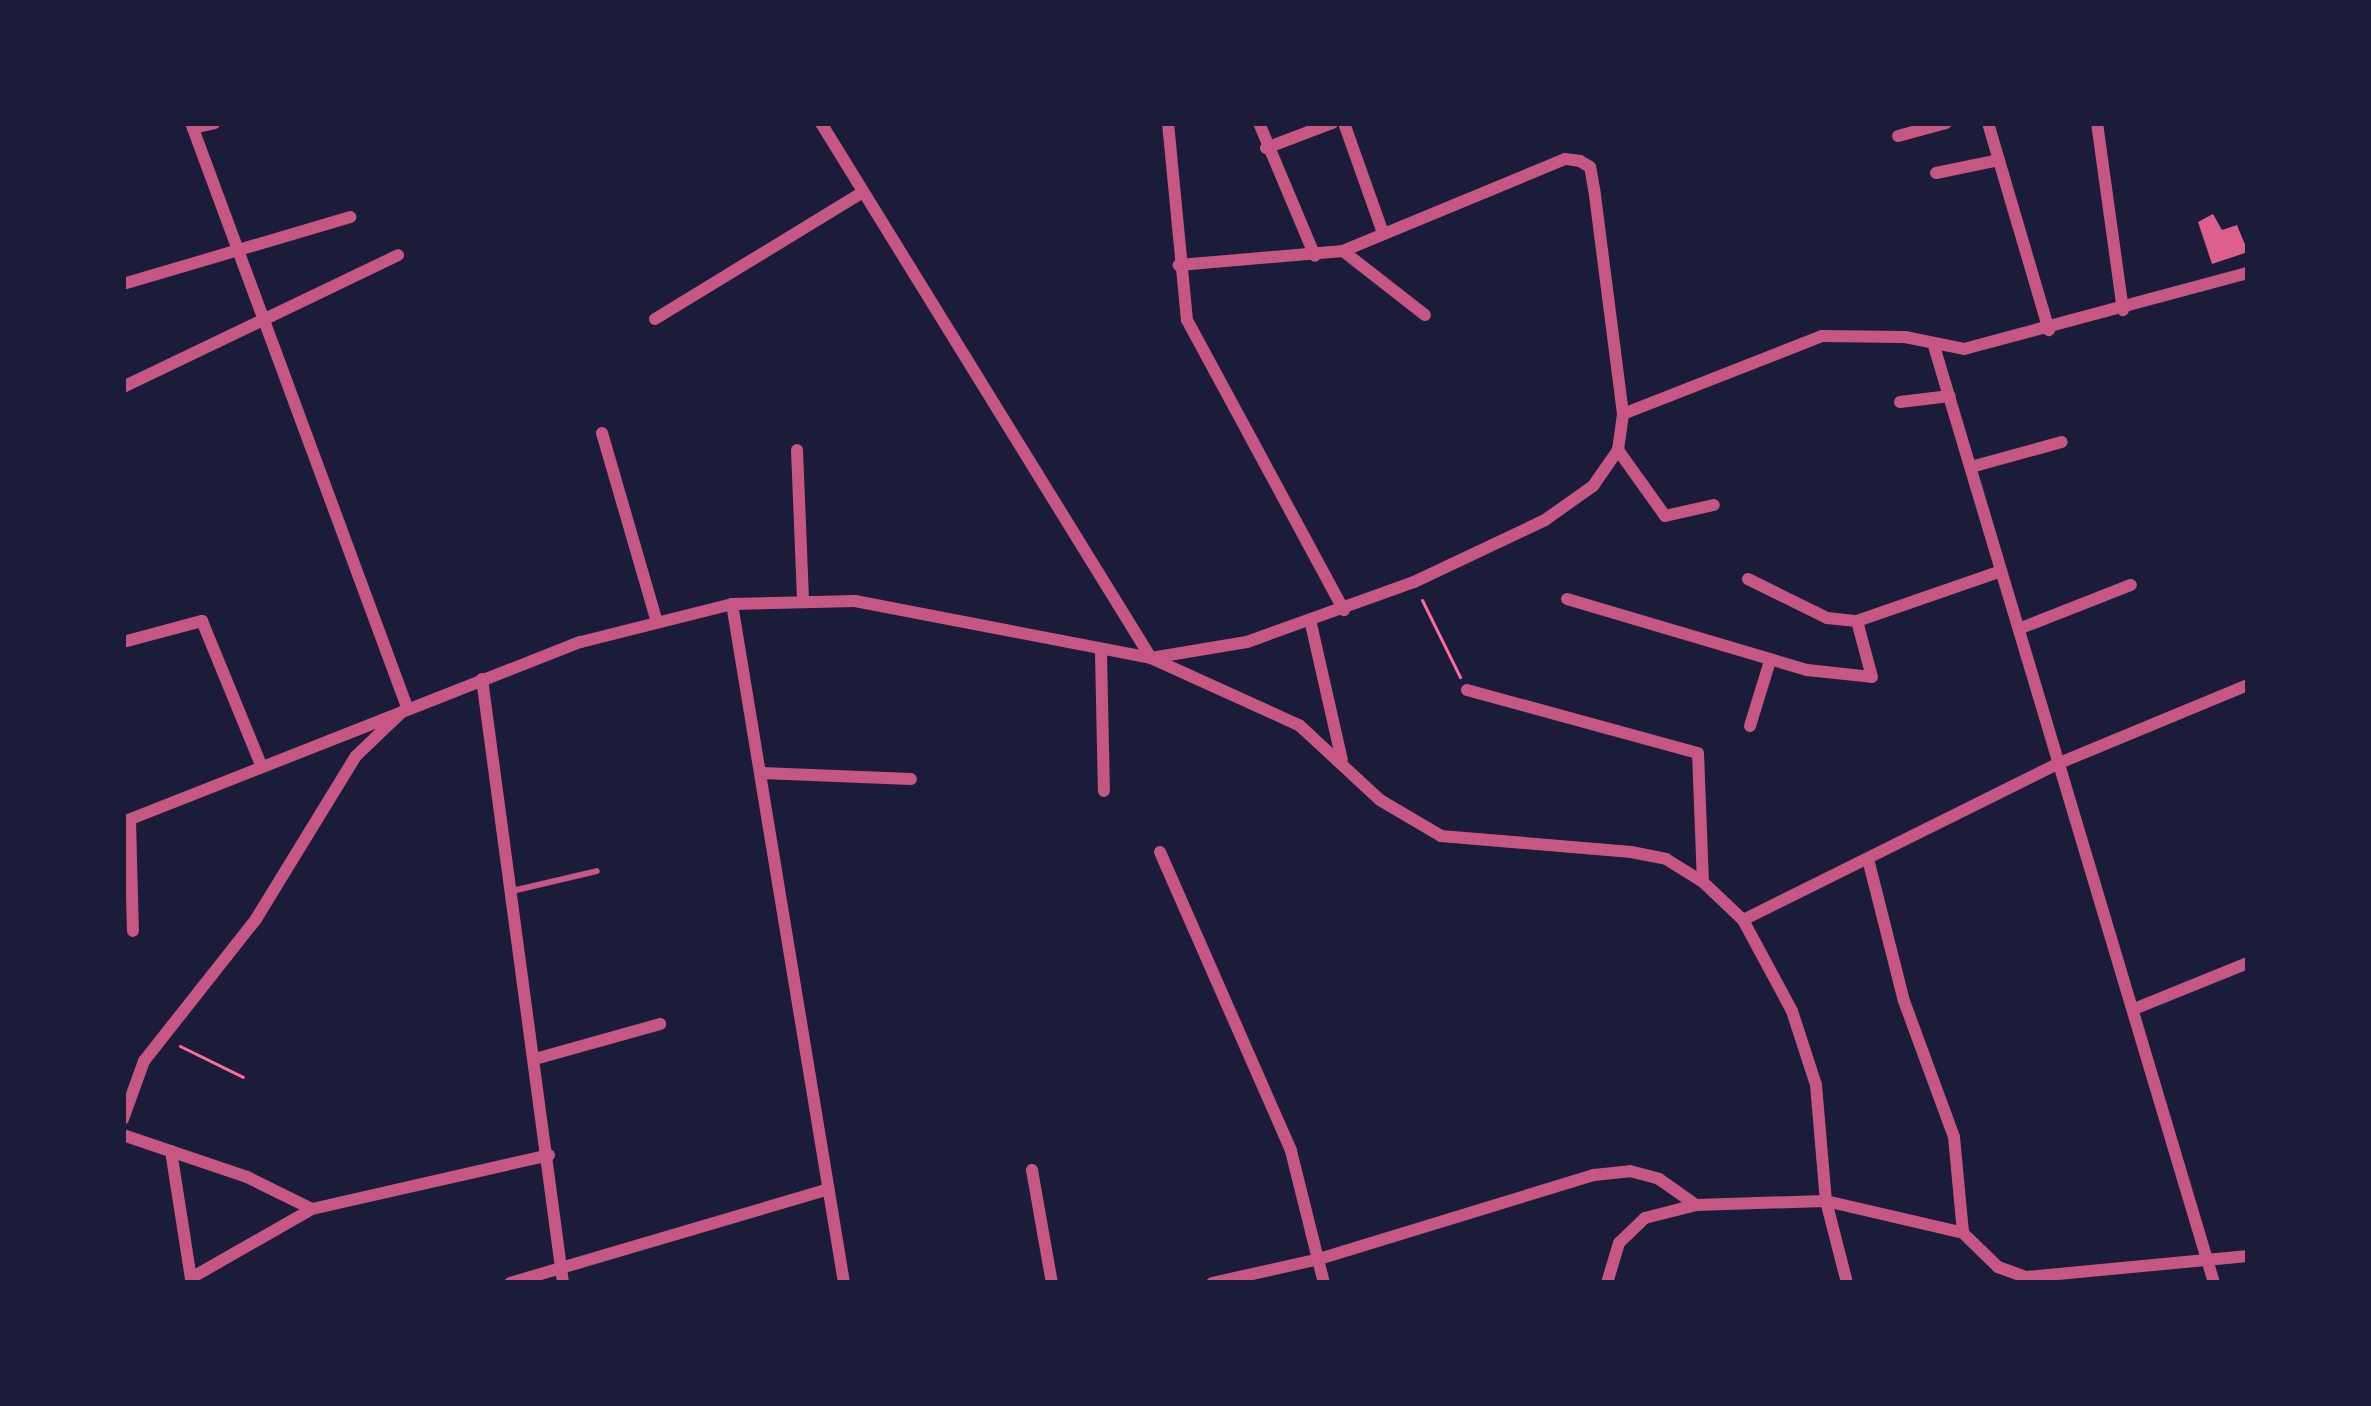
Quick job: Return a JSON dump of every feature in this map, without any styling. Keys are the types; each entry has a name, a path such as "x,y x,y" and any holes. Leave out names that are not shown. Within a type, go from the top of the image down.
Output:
{"street":[{"path":"214,123 192,126 407,707"},
{"path":"821,123 1150,658"},
{"path":"1168,123 1187,320 1210,374 1344,610"},
{"path":"1258,123 1315,256"},
{"path":"1266,148 1333,123"},
{"path":"1344,123 1383,233"},
{"path":"1898,136 1946,123"},
{"path":"1988,123 2049,330"},
{"path":"2097,123 2123,310"},
{"path":"1150,658 1311,624 1545,520 1593,486 1618,449 1623,414 1590,167 1565,159 1342,251 1179,265"},
{"path":"1936,173 1999,160"},
{"path":"656,319 863,192"},
{"path":"123,284 350,217"},
{"path":"1342,251 1425,315"},
{"path":"123,386 398,255"},
{"path":"1623,414 1822,336 1964,349 2049,330 2248,273"},
{"path":"1934,346 2214,1283"},
{"path":"1900,402 1950,396"},
{"path":"602,433 656,619"},
{"path":"1971,467 2062,442"},
{"path":"1618,449 1665,516 1714,505"},
{"path":"796,450 802,601"},
{"path":"1748,579 1827,618 1857,621 2001,571"},
{"path":"2021,628 2131,585"},
{"path":"1568,599 1770,661 1872,677 1857,621"},
{"path":"134,931 126,821 407,707 656,619 732,604 802,601 902,608 1101,653 1150,658 1253,699 1342,761 1380,800 1442,836 1631,852 1666,859 1703,882 1743,920 1792,1011 1816,1085 1826,1201 1847,1283"},
{"path":"732,604 844,1283"},
{"path":"123,642 202,620 262,766"},
{"path":"1311,624 1342,761"},
{"path":"1101,653 1104,791"},
{"path":"1750,726 1770,661"},
{"path":"482,680 549,1155 562,1283"},
{"path":"1743,920 2057,764 2248,685"},
{"path":"1467,690 1698,753 1703,882"},
{"path":"123,1119 144,1061 256,919 356,757 407,707"},
{"path":"761,773 911,778"},
{"path":"1160,852 1291,1151 1324,1283"},
{"path":"1868,859 1904,1000 1954,1137 1963,1233"},
{"path":"2134,1009 2248,963"},
{"path":"536,1059 660,1024"},
{"path":"123,1136 312,1209"},
{"path":"171,1151 191,1278 312,1209 549,1155"},
{"path":"1032,1170 1052,1283"},
{"path":"1212,1283 1319,1259 1594,1175 1630,1171 1659,1179 1696,1205"},
{"path":"509,1283 826,1190"},
{"path":"1607,1283 1619,1243 1646,1218 1696,1205 1826,1201 1963,1233 1998,1267 2026,1276 2209,1265 2248,1256"}],"lane":[{"path":"512,892 596,872"}],"path":[{"path":"1414,582 1467,690"},
{"path":"163,1038 243,1077"}],"building":[{"path":"2213,214 2222,230 2237,225 2248,252 2212,264 2198,222"}]}
